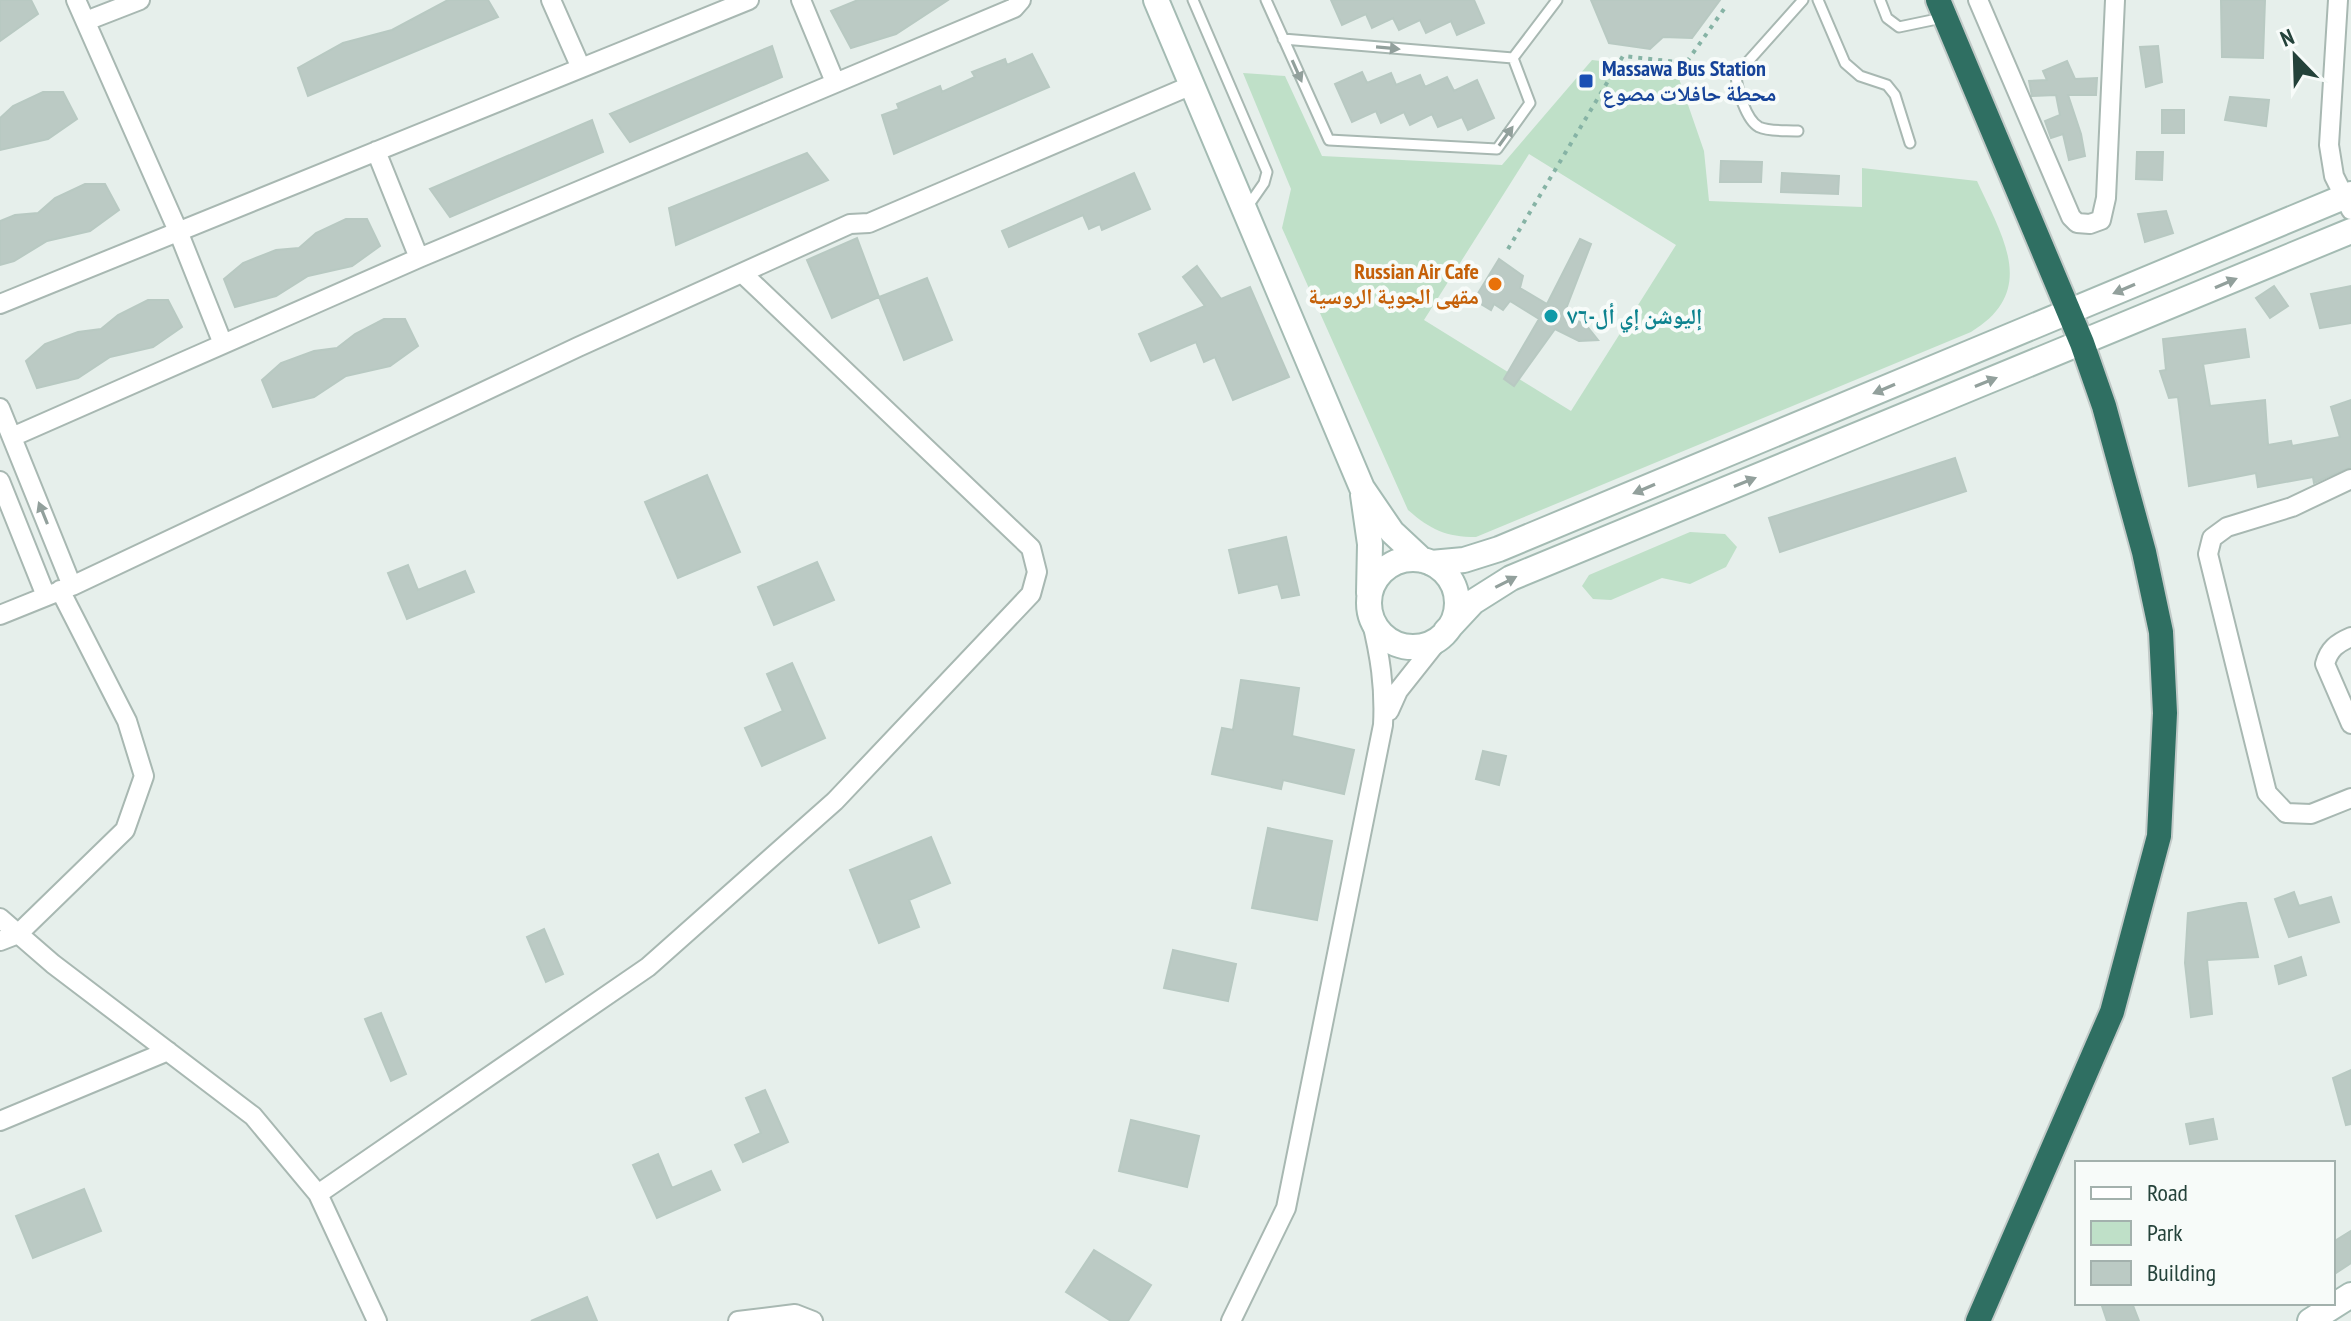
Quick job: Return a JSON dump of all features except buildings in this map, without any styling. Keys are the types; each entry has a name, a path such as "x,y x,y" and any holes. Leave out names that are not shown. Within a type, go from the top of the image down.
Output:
{"highway":[{"path":"1942,9 2082,343 2104,406 2144,552 2161,632 2165,713 2159,836 2112,1012 1978,1321"}],"street":[{"path":"76,0 178,231 223,344"},
{"path":"86,21 140,0"},
{"path":"551,0 581,68"},
{"path":"0,304 749,0"},
{"path":"801,0 835,82"},
{"path":"12,437 419,258 1014,8 1021,0"},
{"path":"1156,0 1362,488 1392,532 1427,562 1447,576 1456,594 1456,614 1443,634 1432,643 1414,647 1396,644 1381,634 1370,610 1374,583 1386,569 1403,560 1427,562 1464,560 1499,549 2349,200 2334,176 2329,145 2338,0"},
{"path":"1978,0 2071,217 2077,223 2090,224 2101,220 2106,198 2115,0"},
{"path":"0,615 850,224 869,223 1192,85"},
{"path":"376,151 419,258"},
{"path":"1383,725 1398,691 1443,634 1473,602 1511,578 2351,231"},
{"path":"318,1194 648,967 835,801 1031,594 1037,572 1031,548 742,273"},
{"path":"0,408 12,437 59,590"},
{"path":"2351,479 2292,507 2227,527 2212,538 2208,554 2267,793 2286,813 2311,814 2351,798"},
{"path":"0,481 127,721 144,776 125,830 18,934 0,941"},
{"path":"1231,1321 1286,1208 1383,725 1385,693 1370,610 1370,544 1362,488"},
{"path":"2351,637 2339,642 2328,653 2325,664 2351,724"},
{"path":"0,918 53,964 253,1116 318,1194 377,1321"},
{"path":"0,1121 168,1051"},
{"path":"2310,1321 2351,1295"},
{"path":"738,1321 795,1314 813,1321"}],"lane":[{"path":"1193,0 1267,172 1264,183 1243,212"},
{"path":"1266,0 1329,140 1497,149 1530,103 1513,58"},
{"path":"1513,58 1557,0"},
{"path":"1798,131 1761,129 1754,122 1736,75 1803,0"},
{"path":"1818,0 1845,63 1860,76 1887,85 1895,95 1910,143"},
{"path":"1880,0 1887,18 1899,27 1942,9"},
{"path":"1283,39 1513,58"}],"path":[{"path":"1508,249 1623,56 1686,63 1724,9"}],"green space":[{"path":"1592,60 1676,70 1704,151 1709,201 1862,207 1862,168 1977,181 2004,242 2009,262 2009,281 2004,299 1992,316 1971,332 1476,537 1447,534 1424,523 1408,510 1282,228 1291,189 1243,73 1285,76 1322,156 1502,165","holes":["1529,154 1676,245 1571,411 1424,320"]},
{"path":"1690,532 1725,534 1737,547 1726,567 1690,584 1662,578 1611,600 1593,599 1582,586 1589,575"}],"place":[{"name":"Massawa Bus Station محطة حافلات مصوع","path":"1586,81"},
{"name":"Russian Air Cafe مقهى الجوية الروسية","path":"1495,284"},
{"name":"إليوشن إي أل-٧٦","path":"1551,316"}]}
